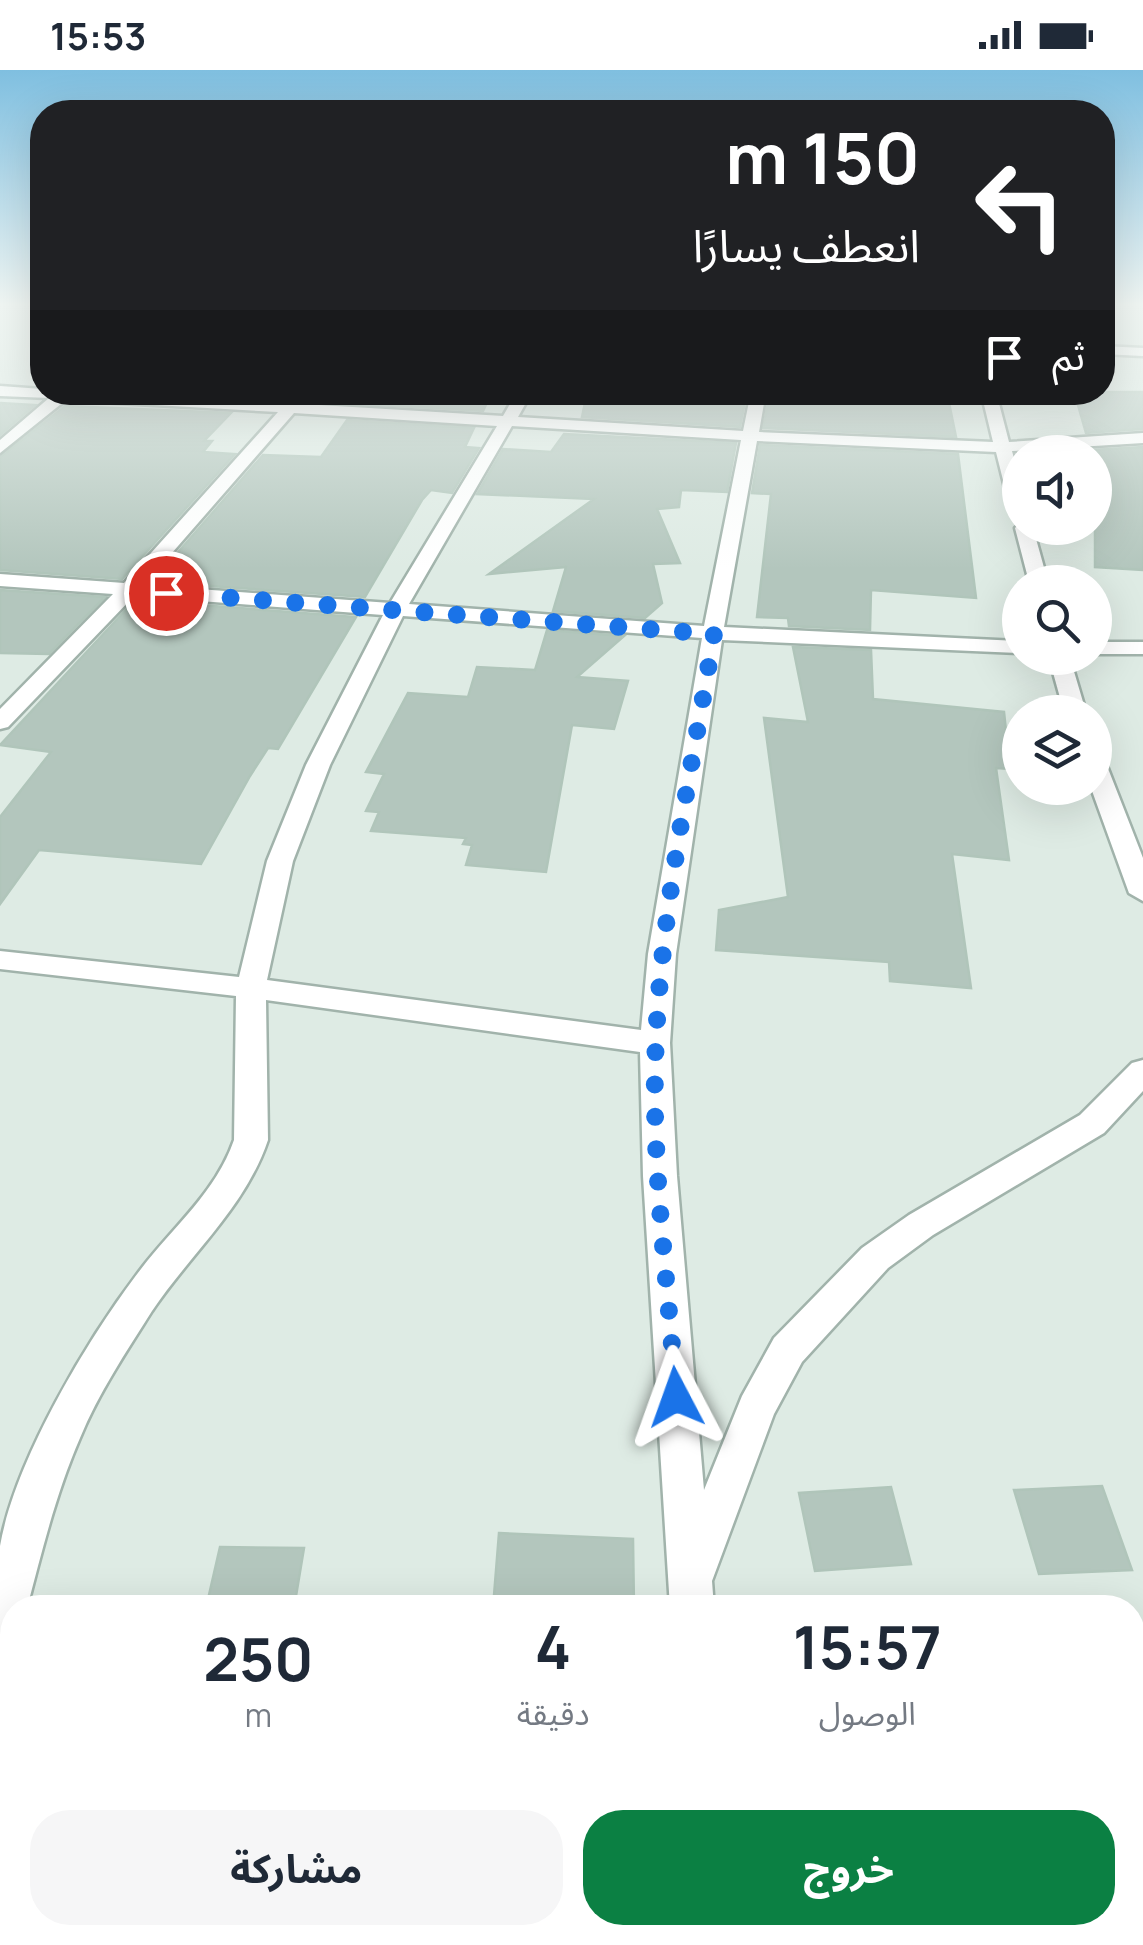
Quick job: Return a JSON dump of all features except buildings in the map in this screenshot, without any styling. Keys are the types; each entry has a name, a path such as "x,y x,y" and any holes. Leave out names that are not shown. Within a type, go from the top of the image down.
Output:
{"street":[{"path":"0,448 52,405"},
{"path":"0,722 128,590 293,405"},
{"path":"359,405 750,436 1002,446"},
{"path":"9,1595 50,1455 88,1382 152,1282 231,1185 246,1160 251,1140 251,988 280,861 318,765 396,609 518,405"},
{"path":"691,1594 660,1176 655,1044 662,954 756,405"},
{"path":"992,405 1002,442"},
{"path":"1112,440 1143,438"},
{"path":"0,580 714,634 1002,646"},
{"path":"1112,648 1143,648"},
{"path":"1110,805 1143,893"},
{"path":"0,960 251,988 655,1044"},
{"path":"691,1594 756,1409 788,1350 875,1258 922,1225 1092,1124 1143,1071"}],"route":[{"path":"166,593 714,634 662,954 655,1044 676,1397"}]}
